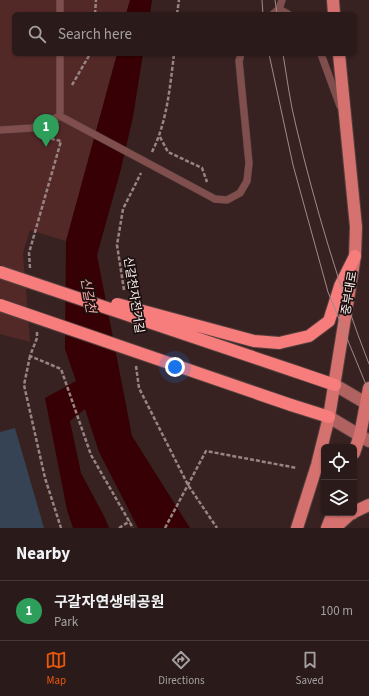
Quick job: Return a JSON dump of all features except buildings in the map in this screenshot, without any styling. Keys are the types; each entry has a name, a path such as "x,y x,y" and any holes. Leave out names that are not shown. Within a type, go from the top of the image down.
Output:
{"highway":[{"path":"0,272 254,341 279,343 309,336 329,321 340,286 355,256"},
{"path":"0,272 336,385"},
{"path":"0,305 290,405 329,417"}],"main road":[{"path":"333,0 334,12"},
{"name":"중부대로","path":"297,528 317,465 336,385 355,256 356,227 339,56"},
{"path":"336,385 368,404"},
{"path":"357,448 364,438 369,388"},
{"path":"329,417 364,438"},
{"path":"357,511 369,505"},
{"path":"327,528 332,516"},
{"path":"335,528 348,516"}],"lane":[{"path":"60,0 60,12"},
{"path":"275,12 279,9 282,0"},
{"path":"279,9 284,12"},
{"path":"60,56 60,116"},
{"path":"60,116 215,198 227,200 240,193 247,181 249,163 239,61 240,56"},
{"path":"321,56 346,122"},
{"path":"0,130 32,128 60,116"}],"path":[{"path":"95,12 96,0"},
{"path":"177,12 179,0"},
{"path":"68,90 89,56"},
{"path":"150,156 160,136 171,85 174,56"},
{"path":"29,253 61,141 43,136"},
{"path":"160,136 168,152 202,168 210,188"},
{"name":"신갈천자전거길","path":"124,290 117,245 123,209 143,169"},
{"path":"30,356 24,385 44,478 61,528"},
{"path":"136,366 139,388 188,485 217,528"},
{"path":"65,381 91,455 133,528"},
{"path":"165,528 206,451 297,468"},
{"path":"119,528 130,522"}],"shaded area":[{"path":"0,0 130,0 127,12 12,12 12,56 116,56 66,241 30,230 23,253 30,342 0,334"}],"water":[{"path":"130,0 152,0 150,12 127,12"},
{"name":"신갈천","path":"116,56 143,56 133,117 121,169 97,255 132,436 190,528 138,528 99,452 85,409 70,421 81,473 109,528 73,528 67,510 45,398 76,381 65,349 66,241"}],"tram line":[{"path":"262,0 263,12"},
{"path":"275,0 277,12"},
{"path":"269,56 293,165 328,292 369,392"},
{"path":"283,56 294,117 303,156 338,276 369,364"}],"place":[{"name":"구갈자연생태공원","path":"46,147"}]}
